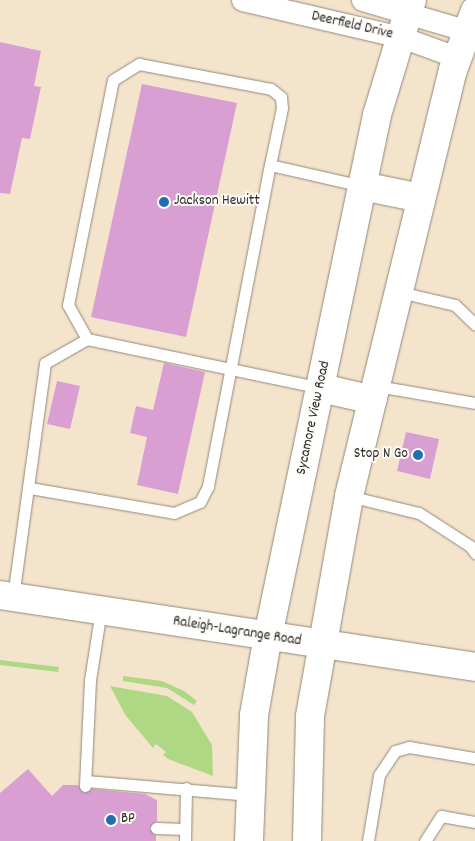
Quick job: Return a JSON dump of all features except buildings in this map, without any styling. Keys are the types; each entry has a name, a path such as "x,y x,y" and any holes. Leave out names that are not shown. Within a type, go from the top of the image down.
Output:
{"main road":[{"name":"Sycamore View Road","path":"249,841 254,716 268,636 377,115 407,17"},
{"path":"307,841 310,716 349,496 421,198 471,21"},
{"path":"362,186 421,198"},
{"path":"321,388 375,393"},
{"name":"Raleigh-Lagrange Road","path":"7,596 475,667"}],"street":[{"name":"Deerfield Drive","path":"242,0 407,17 471,21"},
{"name":"Deerfield Drive","path":"362,0 407,17 459,58"}],"lane":[{"path":"30,488 174,513 200,502 208,486 282,108 281,97 271,89 139,64 113,80 68,305 87,339"},
{"path":"270,165 362,186"},
{"path":"399,292 455,305 475,324"},
{"path":"7,596 30,488 46,363 87,339 321,388"},
{"path":"375,393 475,403"},
{"path":"349,496 419,513 470,546 475,553"},
{"path":"101,610 90,680 85,783 186,788 250,795"},
{"path":"368,841 379,775 395,751 409,747 475,758"},
{"path":"156,828 185,835 186,788"},
{"path":"425,838 441,816 475,822"}],"green space":[{"path":"0,660 59,667 58,672 0,665"},
{"path":"123,676 162,681 184,691 197,701 194,705 167,688 123,681"},
{"path":"110,686 167,696 192,712 212,745 213,776 168,759 163,755 166,752 156,744 153,748 126,716"}],"place":[{"name":"Jackson Hewitt","path":"164,202"},
{"name":"Stop N Go","path":"418,455"},
{"name":"BP","path":"111,820"}]}
